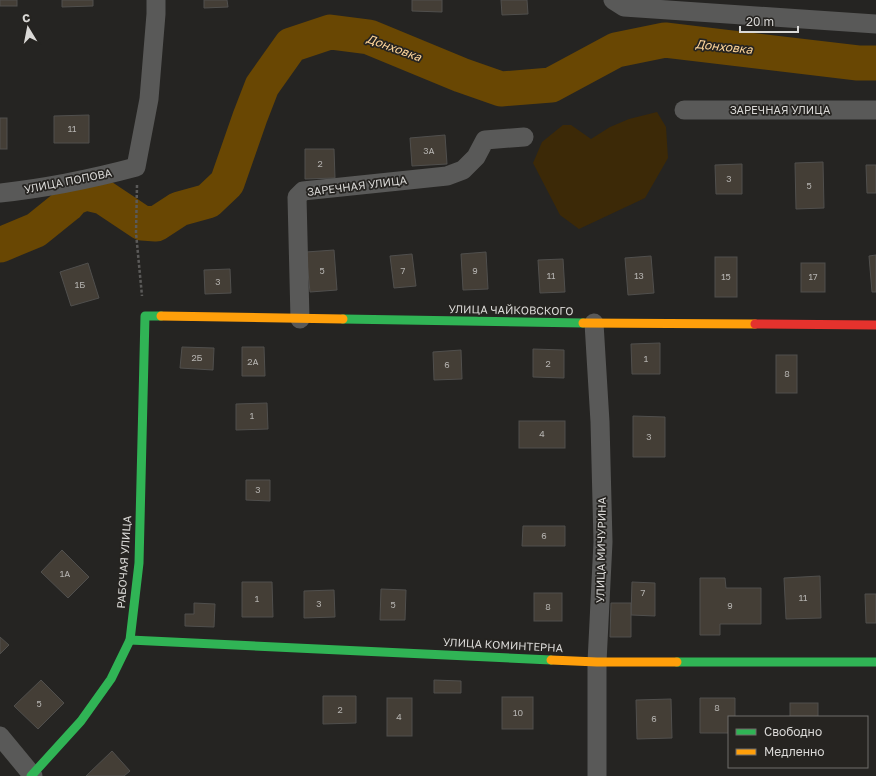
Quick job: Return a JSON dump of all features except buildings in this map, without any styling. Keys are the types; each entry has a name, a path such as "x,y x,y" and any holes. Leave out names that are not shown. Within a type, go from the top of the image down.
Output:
{"street":[{"name":"УЛИЦА ПОПОВА","path":"0,193 31,190 84,180 136,167 149,99 156,0"},
{"path":"613,0 624,7 876,24"},
{"name":"ЗАРЕЧНАЯ УЛИЦА","path":"684,110 876,110"},
{"name":"ЗАРЕЧНАЯ УЛИЦА","path":"300,319 297,197 303,191 447,176 463,170 476,157 485,140 524,137"},
{"name":"УЛИЦА ЧАЙКОВСКОГО","path":"145,316 594,323 876,325"},
{"name":"РАБОЧАЯ УЛИЦА","path":"32,776 81,721 111,679 130,640 139,563 145,316"},
{"name":"УЛИЦА МИЧУРИНА","path":"594,323 600,422 603,542 597,662 597,776"},
{"name":"УЛИЦА КОМИНТЕРНА","path":"130,640 597,662 876,662"},
{"path":"0,736 32,776"}],"path":[{"path":"137,202 136,233 145,316"}],"shaded area":[{"path":"657,112 666,127 668,158 645,198 579,229 560,215 533,163 542,142 563,125 571,125 591,139 610,127 629,119"}],"waterway":[{"name":"Донховка","path":"0,245 36,230 67,205 73,198 86,193 103,197 142,223 156,224 179,209 208,201 227,183 262,86 291,45 330,32 369,37 461,75 501,89 551,85 616,50 665,40 858,63 876,63"}],"traffic: fast":[{"path":"31,776 81,721 111,679 130,640 139,563 145,316 161,316"},
{"path":"343,319 583,323"},
{"path":"130,640 551,660"},
{"path":"677,662 876,662"}],"traffic: slow":[{"path":"161,316 343,319"},
{"path":"583,323 755,324"},
{"path":"551,660 597,662 677,662"}],"traffic: jam":[{"path":"755,324 876,325"}]}
